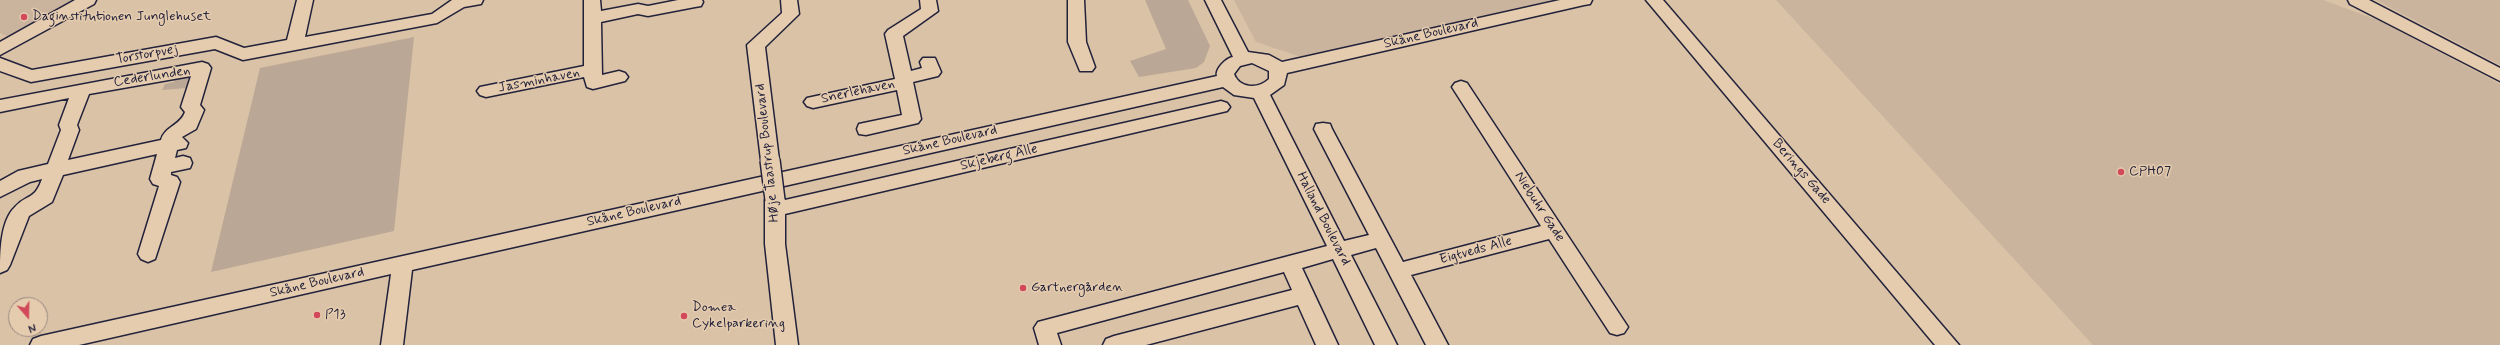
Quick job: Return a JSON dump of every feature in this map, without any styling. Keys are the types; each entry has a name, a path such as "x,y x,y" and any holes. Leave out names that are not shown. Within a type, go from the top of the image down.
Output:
{"street":[{"path":"0,49 88,0"},
{"path":"294,45 305,0"},
{"name":"Torstorpvej","path":"0,64 31,76 216,43 243,54 436,18 459,3 475,0"},
{"path":"592,0 592,83 619,77"},
{"name":"Høje Taastrup Boulevard","path":"787,345 775,244 775,204 756,45 791,14 789,0"},
{"path":"866,129 912,119 894,34 930,11 924,0"},
{"path":"1076,0 1077,42 1086,67"},
{"path":"1213,0 1242,58"},
{"name":"Skåne Boulevard","path":"1278,69 1584,0"},
{"name":"Berings Gade","path":"1654,0 1948,345"},
{"path":"2356,0 2500,75"},
{"path":"592,18 638,9 648,11 695,2"},
{"path":"1242,58 1263,58 1272,63 1278,69 1278,80 1274,86 1260,92 1238,90 1226,80 1225,73 1228,67 1242,58"},
{"name":"Snerlehaven","path":"813,102 932,72 929,62"},
{"name":"Cederlunden","path":"0,106 202,68 190,107 194,110 190,124 172,135 174,144 163,167"},
{"name":"Jasminhaven","path":"486,92 592,70"},
{"name":"Skåne Boulevard","path":"41,345 1226,80"},
{"name":"Niebuhr Gade","path":"1461,87 1616,327"},
{"path":"0,265 21,212 45,197 56,170 81,91"},
{"name":"Halland Boulevard","path":"1260,92 1386,345"},
{"name":"Skjeberg Alle","path":"775,204 1221,107"},
{"path":"1323,129 1438,345"},
{"path":"0,190 25,176 174,144"},
{"path":"148,254 170,182 160,179 163,167 183,163"},
{"name":"Eigtveds Alle","path":"1398,271 1554,230"},
{"path":"1050,345 1045,328 1381,240"},
{"path":"1290,263 1327,345"},
{"path":"392,345 403,264"},
{"path":"1114,345 1304,295"}],"shaded area":[{"name":"Daginstitutionen Junglehuset","path":"0,0 77,0 11,38 0,33"},
{"path":"1145,0 1188,0 1210,46 1204,62 1196,68 1139,77 1130,61 1166,49"},
{"path":"1234,0 1558,0 1301,57 1256,42"},
{"path":"1776,0 2323,0 2380,21 2500,84 2500,345 2093,345"},
{"path":"2376,0 2500,0 2500,65 2393,9"},
{"path":"414,37 394,231 211,272 260,68"},
{"path":"191,76 187,88 162,90 165,84 174,82 175,78"}],"place":[{"name":"Daginstitutionen Junglehuset","path":"24,17"},
{"name":"CPH07","path":"2121,172"},
{"name":"Gartnergården","path":"1023,288"},
{"name":"P13","path":"317,315"},
{"name":"Domea Cykelparkering","path":"684,316"}]}
